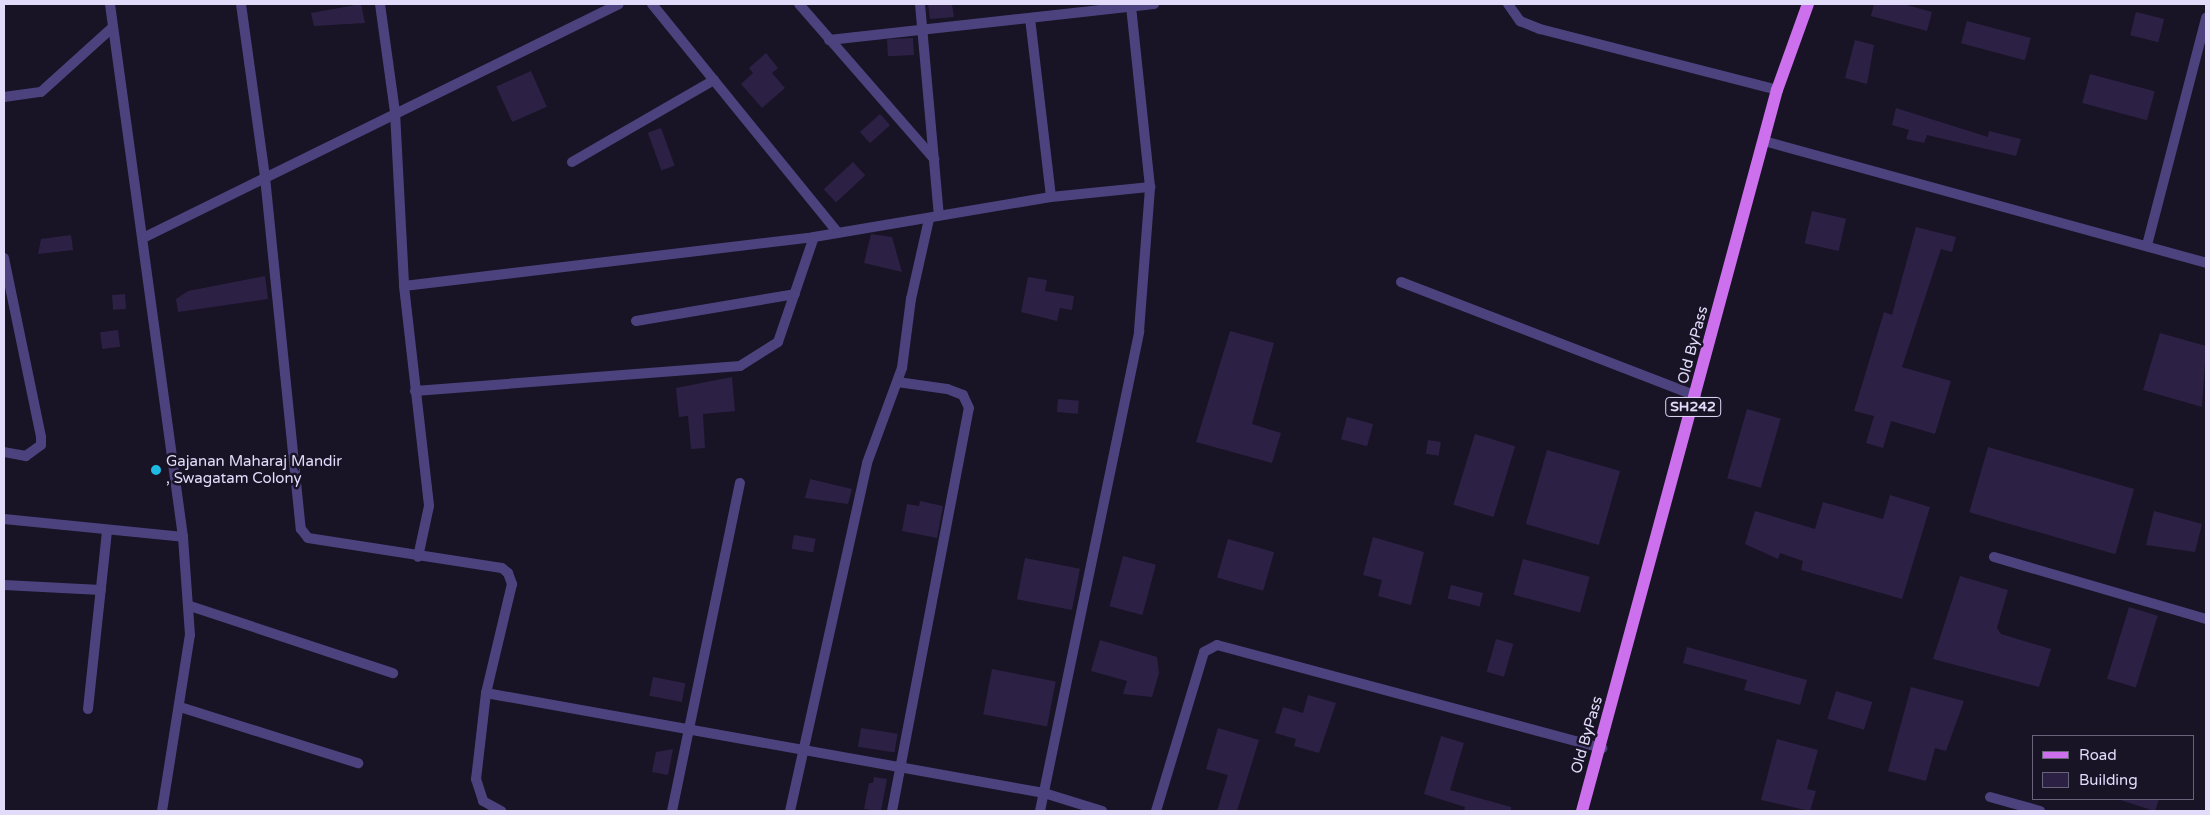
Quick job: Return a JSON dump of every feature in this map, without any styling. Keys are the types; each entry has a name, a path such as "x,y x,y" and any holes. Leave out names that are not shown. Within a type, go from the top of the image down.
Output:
{"main road":[{"name":"Old ByPass","path":"1582,811 1602,748 1777,90 1808,4"}],"street":[{"path":"110,4 183,538 190,606 180,707 162,811"},
{"path":"241,4 265,177 301,529 308,538 418,557 502,568 511,577 486,693 476,788 483,801 502,811"},
{"path":"380,4 395,112 404,286 429,506 418,557"},
{"path":"143,238 395,112 619,4"},
{"path":"652,4 838,233"},
{"path":"799,4 934,159"},
{"path":"790,811 867,463 897,382 934,217 934,159 920,4"},
{"path":"829,40 1154,4"},
{"path":"1508,4 1520,21 1534,27 1777,90"},
{"path":"1040,811 1139,331 1150,186 1131,6"},
{"path":"1030,18 1051,197"},
{"path":"2147,245 2206,18"},
{"path":"4,97 41,92 113,27"},
{"path":"572,162 714,80"},
{"path":"1764,140 2147,245 2206,263"},
{"path":"404,286 814,237 1051,197 1150,186"},
{"path":"415,391 740,366 758,359 778,342 814,237"},
{"path":"4,258 41,444 26,456 4,452"},
{"path":"1401,282 1696,396"},
{"path":"636,321 795,294"},
{"path":"892,811 969,408 963,395 947,389 897,382"},
{"path":"672,811 692,733 740,483"},
{"path":"4,519 183,538"},
{"path":"88,709 107,530"},
{"path":"1994,557 2206,619"},
{"path":"4,586 101,590"},
{"path":"190,606 394,673"},
{"path":"1156,811 1204,652 1217,646 1602,748"},
{"path":"486,693 692,733 1044,793 1102,811"},
{"path":"180,707 358,763"},
{"path":"1990,797 2040,811"}],"building":[{"path":"361,4 365,23 314,26 311,13"},
{"path":"928,4 952,4 954,17 930,19"},
{"path":"1874,4 1903,4 1932,12 1927,31 1871,16"},
{"path":"2136,12 2164,19 2158,42 2130,35"},
{"path":"1967,21 2031,38 2025,60 1961,43"},
{"path":"913,38 914,55 888,56 887,39"},
{"path":"1855,40 1874,45 1867,84 1845,78"},
{"path":"766,53 778,68 772,73 785,88 762,108 741,84 753,73 749,68"},
{"path":"531,71 547,107 512,122 496,86"},
{"path":"2090,74 2155,91 2147,120 2082,103"},
{"path":"1896,108 1988,137 1989,131 2021,139 2016,156 1927,135 1924,143 1906,139 1909,130 1892,125"},
{"path":"880,114 890,125 870,143 860,132"},
{"path":"661,128 675,166 662,170 648,133"},
{"path":"853,162 865,175 836,202 824,189"},
{"path":"1812,211 1846,219 1839,251 1805,243"},
{"path":"1916,227 1956,237 1952,252 1941,249 1902,367 1951,381 1935,434 1891,421 1883,448 1866,443 1874,416 1854,411 1884,312 1892,315"},
{"path":"871,234 892,237 902,272 864,263"},
{"path":"71,235 73,250 38,254 41,239"},
{"path":"265,276 268,299 178,312 176,299 188,291"},
{"path":"1028,277 1047,280 1045,291 1074,296 1072,310 1060,308 1057,321 1021,312"},
{"path":"125,294 126,309 113,310 112,295"},
{"path":"118,330 120,347 102,349 100,332"},
{"path":"1230,331 1274,343 1252,424 1281,433 1272,463 1196,442"},
{"path":"2160,333 2206,346 2202,407 2143,390"},
{"path":"732,377 735,411 703,414 705,448 691,449 688,416 679,417 676,388"},
{"path":"1058,399 1079,401 1078,414 1057,412"},
{"path":"1747,409 1781,419 1761,488 1727,478"},
{"path":"1347,417 1373,424 1367,446 1341,439"},
{"path":"1475,434 1515,446 1494,517 1453,505"},
{"path":"1428,440 1441,442 1439,456 1426,454"},
{"path":"1988,447 2134,489 2115,554 1969,512"},
{"path":"1547,450 1620,471 1599,545 1526,524"},
{"path":"810,479 852,489 848,504 805,498"},
{"path":"1890,495 1930,507 1902,599 1801,570 1803,561 1780,553 1778,559 1745,544 1755,511 1815,529 1823,502 1883,519"},
{"path":"920,501 943,506 937,538 902,531 907,504 919,506"},
{"path":"2154,511 2202,524 2195,552 2146,545"},
{"path":"794,535 816,539 813,553 792,549"},
{"path":"1373,537 1424,552 1411,605 1378,596 1382,580 1363,575"},
{"path":"1228,539 1274,552 1263,591 1217,577"},
{"path":"1123,556 1156,565 1142,615 1110,606"},
{"path":"1025,558 1080,569 1072,610 1017,599"},
{"path":"1523,559 1590,577 1580,613 1513,595"},
{"path":"1960,576 2008,590 1997,628 2001,634 2051,649 2039,687 1933,659"},
{"path":"1451,585 1483,593 1480,607 1448,599"},
{"path":"2129,607 2158,616 2136,687 2107,679"},
{"path":"1496,639 1513,644 1504,677 1487,672"},
{"path":"1100,640 1157,657 1159,673 1152,697 1123,694 1127,681 1091,671"},
{"path":"1687,647 1807,680 1800,705 1744,690 1747,680 1683,663"},
{"path":"992,669 1056,681 1047,727 983,714"},
{"path":"653,677 685,683 682,702 649,696"},
{"path":"1911,687 1964,701 1946,751 1935,748 1926,781 1888,771"},
{"path":"1836,691 1872,702 1864,730 1828,719"},
{"path":"1308,695 1336,703 1319,753 1294,746 1296,739 1275,733 1283,707 1303,713"},
{"path":"861,728 898,734 895,753 858,747"},
{"path":"1218,728 1259,740 1237,811 1217,811 1228,775 1206,769"},
{"path":"1441,736 1464,743 1450,790 1511,807 1511,811 1464,811 1465,807 1424,794"},
{"path":"1777,739 1818,750 1807,789 1816,791 1810,811 1761,800"},
{"path":"673,749 668,775 652,772 656,752"},
{"path":"874,777 887,779 881,811 864,809 869,783 873,783"},
{"path":"2120,800 2159,800 2155,811"}],"place":[{"name":"Gajanan Maharaj Mandir , Swagatam Colony","path":"156,470"}]}
